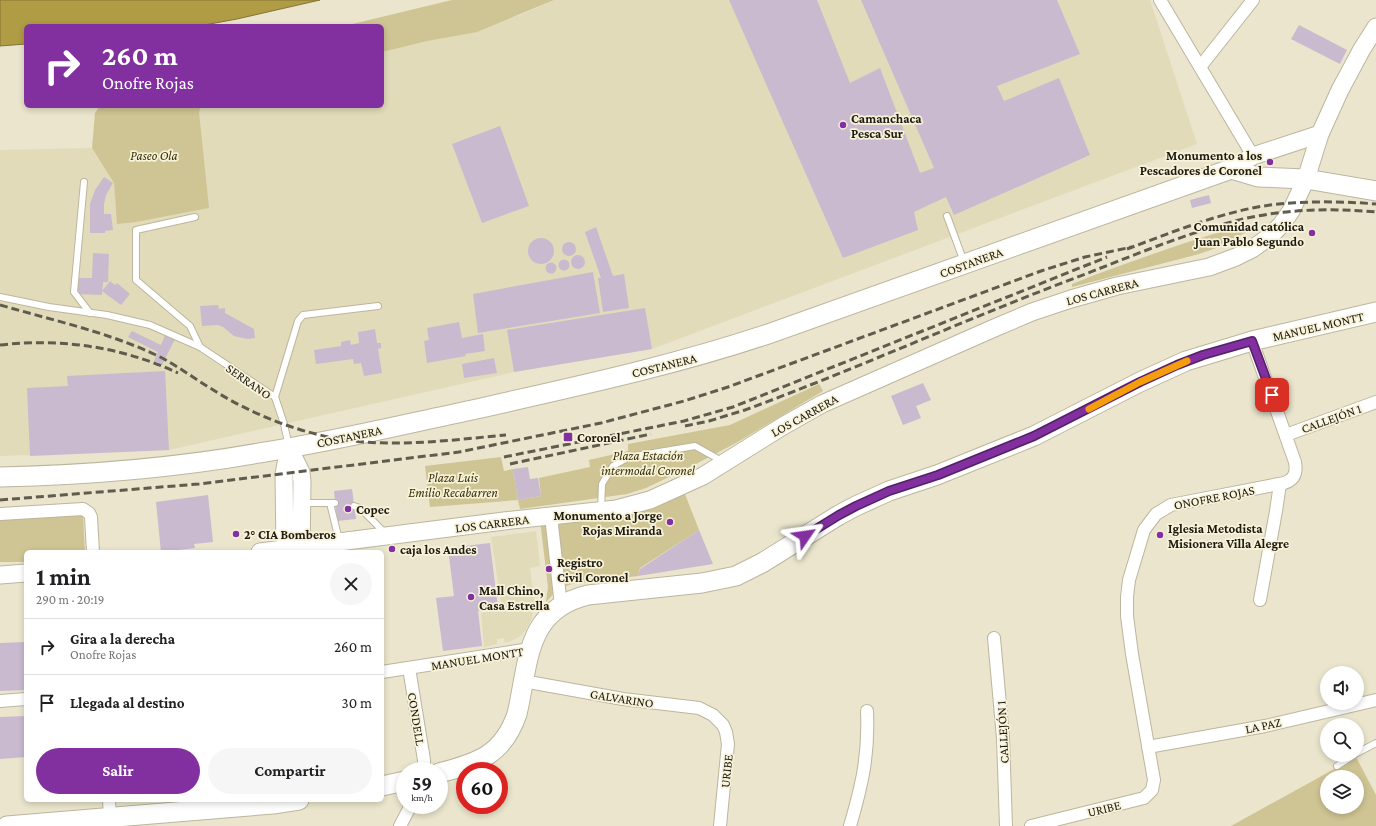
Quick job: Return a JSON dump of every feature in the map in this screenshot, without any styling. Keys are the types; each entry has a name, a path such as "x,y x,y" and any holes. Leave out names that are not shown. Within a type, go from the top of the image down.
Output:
{"main road":[{"name":"LOS CARRERA","path":"293,550 339,541 602,510 633,505 650,500 691,483 726,463 782,426 822,404 1026,315 1071,299 1117,286 1209,267 1244,253 1269,237 1281,225 1296,203 1306,179 1320,134 1352,66 1376,27"},
{"path":"1231,169 1253,156 1320,134"},
{"path":"1231,169 1258,176 1306,179 1376,191"},
{"name":"COSTANERA","path":"0,477 75,475 127,471 219,460 289,448 339,439 549,392 695,357 770,333 1231,169"},
{"name":"MANUEL MONTT","path":"530,649 540,626 553,612 575,599 588,595 702,583 724,579 744,572 762,563 839,515 873,498 905,485 938,475 1034,436 1140,382 1186,361 1252,341 1376,312"},
{"name":"SERRANO","path":"289,448 301,472 301,503 293,550"},
{"name":"SERRANO","path":"289,448 284,474 293,550"},
{"path":"0,575 24,573"},
{"path":"448,770 475,763 499,747 514,723 530,649"},
{"path":"384,786 396,783"},
{"path":"8,826 110,815 273,802"}],"street":[{"path":"1160,0 1253,156"},
{"path":"1200,67 1253,0"},
{"name":"ONOFRE ROJAS","path":"1152,790 1154,780 1132,654 1127,616 1129,580 1144,530 1156,514 1171,505 1280,484 1291,480 1296,470 1295,462 1286,435 1252,341"},
{"name":"CALLEJÓN 1","path":"1286,435 1376,402"},
{"path":"1260,600 1280,484"},
{"path":"0,514 77,509 87,510 90,517 92,550"},
{"path":"551,516 561,606"},
{"name":"CALLEJÓN 1","path":"994,638 1003,738 1006,826"},
{"name":"MANUEL MONTT","path":"384,672 530,649"},
{"name":"CONDELL","path":"409,668 424,762"},
{"name":"GALVARINO","path":"523,680 623,699 699,708 713,715 718,720"},
{"path":"0,701 24,699"},
{"name":"LA PAZ","path":"1148,747 1265,726 1376,700"},
{"path":"850,826 864,776 868,744 867,711"},
{"name":"URIBE","path":"718,720 726,732 728,744 720,826"},
{"name":"URIBE","path":"1031,826 1144,798 1152,790"},
{"path":"400,826 406,814"}],"lane":[{"path":"84,182 74,292 90,313"},
{"path":"947,216 965,264"},
{"path":"195,217 136,230 136,280 190,326 200,348"},
{"name":"SERRANO","path":"0,297 49,307 107,315 150,325 200,348 275,397 284,424 289,448"},
{"path":"275,397 298,321 303,315 378,306"},
{"path":"602,510 602,484 613,466 629,458 695,446 726,463"},
{"path":"301,503 332,503 339,541"},
{"path":"354,506 360,508 388,535"},
{"path":"1364,749 1376,743"},
{"path":"1337,766 1343,762"}],"shaded area":[{"path":"0,0 320,0 210,24 24,24 24,44 0,46"},
{"path":"554,0 1150,0 1197,144 652,349 514,372 169,450 0,456 0,150 92,148 114,183 118,224 200,108 384,108 384,51 520,15"},
{"path":"536,531 540,566 530,568 534,600 538,600 539,609 532,611 532,618 521,636 509,642 504,642 504,638 497,639 497,644 484,647 481,613 502,609 491,537"}],"green space":[{"path":"452,0 554,0 477,32 427,41 384,52 384,24 352,24"},
{"name":"Paseo Ola","path":"99,108 200,108 199,112 209,208 136,222 117,224 114,183 92,148 95,113"},
{"path":"1256,226 1222,246 1199,254 1072,287 1072,284 1086,278 1185,243 1229,230"},
{"name":"Plaza Estación intermodal Coronel","path":"819,384 823,391 736,443 646,488 627,494 520,509 518,500 541,496 539,478 590,467 589,460 628,451 628,444 730,425"},
{"name":"Plaza Luis Emilio Recabarren","path":"501,457 504,471 513,469 518,500 430,507 425,466"},
{"path":"683,489 699,530 640,568 638,576 572,584 558,589 546,602 548,587 540,520"},
{"path":"0,512 83,515 85,550 24,550 24,562 0,562"},
{"path":"1347,762 1359,762 1363,770 1332,770"},
{"path":"1364,772 1376,795 1376,826 1231,826 1320,777 1320,814 1364,814"}],"building":[{"path":"729,0 817,0 850,83 880,68 920,173 934,168 861,0 1057,0 1080,54 997,86 1004,101 1059,78 1090,155 954,215 946,197 914,212 918,230 843,258"},
{"path":"1299,25 1347,50 1340,64 1291,39"},
{"path":"500,126 529,206 482,223 452,144"},
{"path":"104,177 113,183 106,195 104,214 111,214 113,230 105,231 105,233 90,233 90,204 95,190"},
{"path":"1209,195 1211,203 1192,208 1190,200"},
{"path":"596,227 613,276 624,274 629,308 603,312 598,278 601,278 585,232"},
{"path":"541,238 550,242 554,251 550,260 541,264 532,260 528,251 532,242"},
{"path":"566,242 572,242 576,246 576,252 572,256 566,256 562,252 562,246"},
{"path":"93,253 109,254 108,282 103,282 102,295 76,294 77,278 92,278"},
{"path":"575,255 581,255 585,259 585,265 581,269 575,269 571,265 571,259"},
{"path":"564,259 568,261 570,265 568,269 564,271 560,269 558,265 560,261"},
{"path":"551,262 555,264 557,268 555,272 551,274 547,272 545,268 547,264"},
{"path":"593,272 600,313 478,333 473,294"},
{"path":"110,281 115,285 117,283 130,294 121,305 102,291"},
{"path":"218,305 219,309 225,308 225,313 254,329 255,338 247,339 234,336 218,325 202,326 200,306"},
{"path":"645,308 652,349 514,372 507,330"},
{"path":"459,322 462,338 483,334 485,351 427,363 424,341 429,340 427,328"},
{"path":"375,329 377,343 381,343 381,348 378,349 382,373 364,376 361,363 354,364 353,359 316,364 314,350 341,346 341,342 350,340 351,345 359,343 358,332"},
{"path":"132,331 161,345 165,335 175,339 162,365 154,361 158,352 128,337"},
{"path":"494,358 497,373 464,378 462,364"},
{"path":"165,371 169,450 30,456 27,388 68,386 67,376"},
{"path":"923,383 931,400 916,406 921,418 903,425 891,396"},
{"path":"528,467 530,479 538,478 541,496 518,500 513,469"},
{"path":"352,489 356,519 337,521 334,491"},
{"path":"208,495 213,542 194,544 195,548 161,550 156,502"},
{"path":"699,530 713,564 638,576 640,569"},
{"name":"Mall Chino, Casa Estrella","path":"490,543 498,608 478,611 482,646 443,651 436,598 454,596 448,548"},
{"path":"24,642 24,690 0,691 0,643"},
{"path":"24,716 24,757 0,759 0,717"}],"railway":[{"path":"1127,249 1197,223 1252,208 1309,202 1376,204"},
{"path":"685,426 709,421 745,410 828,378 1034,294 1200,231 1243,219 1293,211 1342,210 1376,212"},
{"path":"0,500 199,484 459,452 601,423 684,401 728,387 1041,271 1085,257 1132,247"},
{"path":"504,457 684,421 733,407 1107,257"},
{"path":"0,305 79,327 137,347 177,366 203,384 256,413 289,426 322,436 360,442 402,443 506,435"},
{"path":"0,345 46,343 91,347 135,357 178,373"},
{"path":"510,464 651,434"}],"slow traffic":[{"path":"1089,409 1140,382 1187,361"}],"place":[{"name":"Camanchaca Pesca Sur","path":"843,125"},
{"name":"Monumento a los Pescadores de Coronel","path":"1270,162"},
{"name":"Comunidad católica Juan Pablo Segundo","path":"1312,233"},
{"name":"Coronel","path":"568,437"},
{"name":"Copec","path":"348,509"},
{"name":"Monumento a Jorge Rojas Miranda","path":"670,522"},
{"name":"2° CIA Bomberos","path":"236,534"},
{"name":"Iglesia Metodista Misionera Villa Alegre","path":"1160,535"},
{"name":"caja los Andes","path":"392,549"},
{"name":"Registro Civil Coronel","path":"549,569"},
{"name":"Mall Chino, Casa Estrella","path":"471,597"}],"route":[{"path":"805,536 839,515 873,498 905,485 938,475 1034,436 1140,382 1203,355 1252,341 1272,395"}]}
